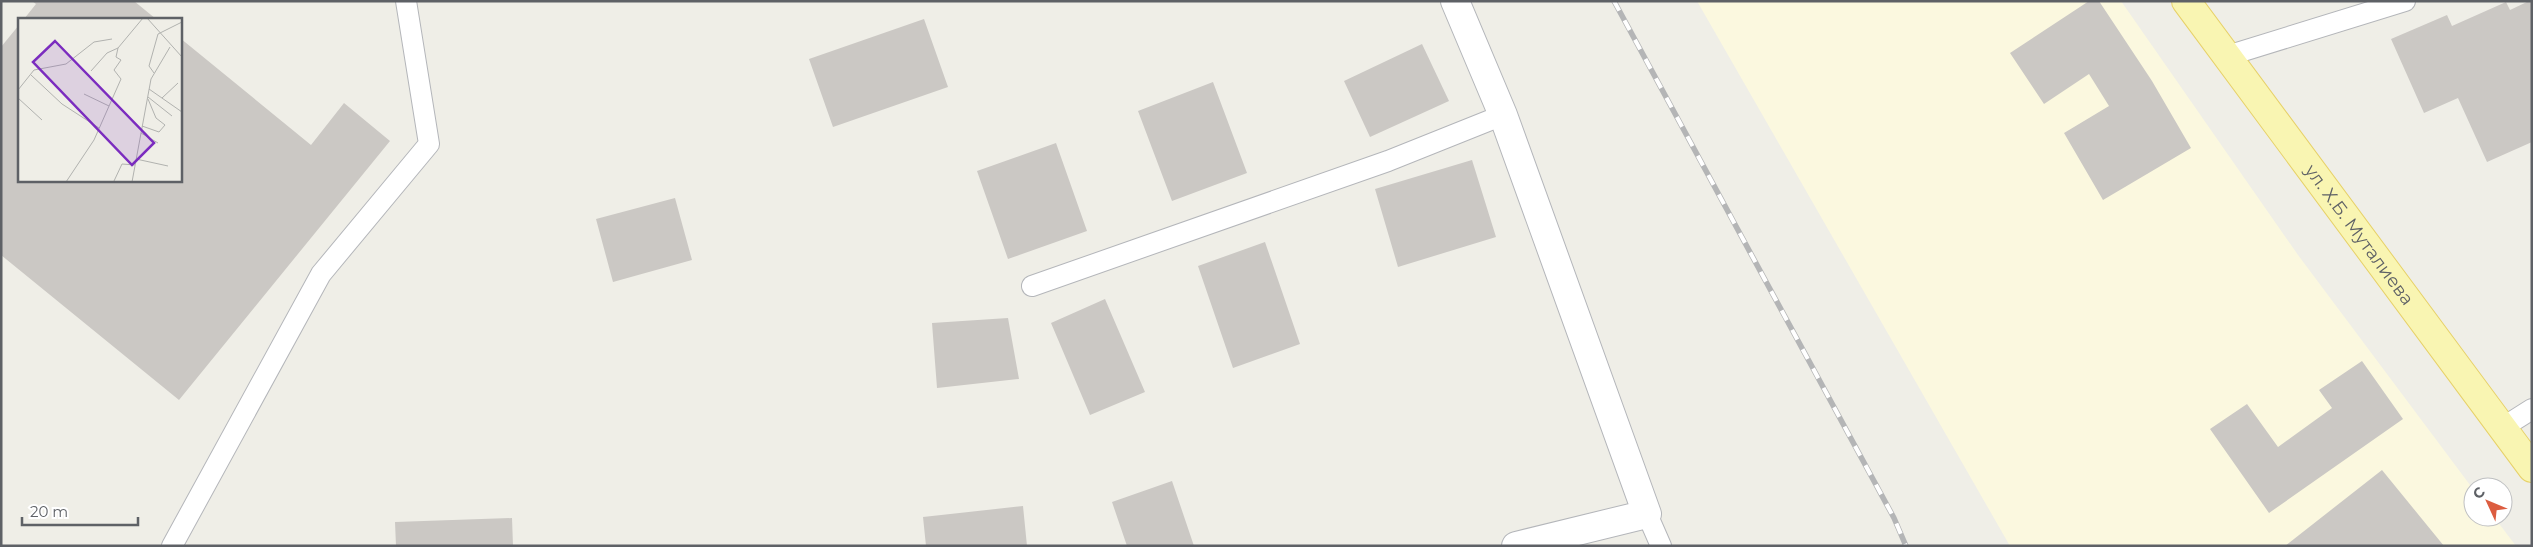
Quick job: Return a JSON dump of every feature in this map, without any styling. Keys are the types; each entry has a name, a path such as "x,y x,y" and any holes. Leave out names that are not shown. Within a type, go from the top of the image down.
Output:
{"main road":[{"name":"ул. Х.Б. Муталиева","path":"2186,1 2532,468"}],"street":[{"path":"1455,1 1503,115 1647,514 1516,546"}],"lane":[{"path":"172,546 321,274 429,144 406,1"},
{"path":"2226,56 2404,1"},
{"path":"1032,286 1388,161 1503,115"},
{"path":"2502,428 2532,409"},
{"path":"1647,514 1661,546"}],"shaded area":[{"path":"1697,1 2121,1 2298,255 2464,477 2463,527 2502,527 2516,546 2010,546"}],"building":[{"path":"32,1 134,1 155,18 25,18 36,4"},
{"path":"2089,1 2099,1 2152,81 2191,148 2103,200 2064,133 2109,106 2089,74 2044,104 2010,53"},
{"path":"2532,1 2532,142 2487,162 2458,98 2424,113 2391,39 2447,15 2452,26 2506,2 2510,10"},
{"path":"924,19 948,87 833,127 809,59"},
{"path":"18,26 18,181 181,181 181,39 311,145 344,103 390,141 179,400 1,255 1,47"},
{"path":"1422,44 1449,101 1370,137 1344,81"},
{"path":"1213,82 1247,173 1172,201 1138,111"},
{"path":"1056,143 1087,231 1008,259 977,171"},
{"path":"1472,160 1496,237 1398,267 1375,189"},
{"path":"675,198 692,260 613,282 596,219"},
{"path":"1265,242 1300,344 1233,368 1198,266"},
{"path":"1105,299 1145,392 1090,415 1051,323"},
{"path":"1008,318 1019,379 937,388 932,323"},
{"path":"2362,361 2403,419 2269,513 2210,429 2247,404 2278,447 2332,408 2319,390"},
{"path":"2382,470 2444,546 2285,546"},
{"path":"1172,481 1194,546 1127,546 1112,502"},
{"path":"1023,506 1027,546 926,546 923,517"},
{"path":"512,518 513,546 396,546 395,522"}],"railway":[{"path":"1614,1 1894,518 1906,546"}]}
